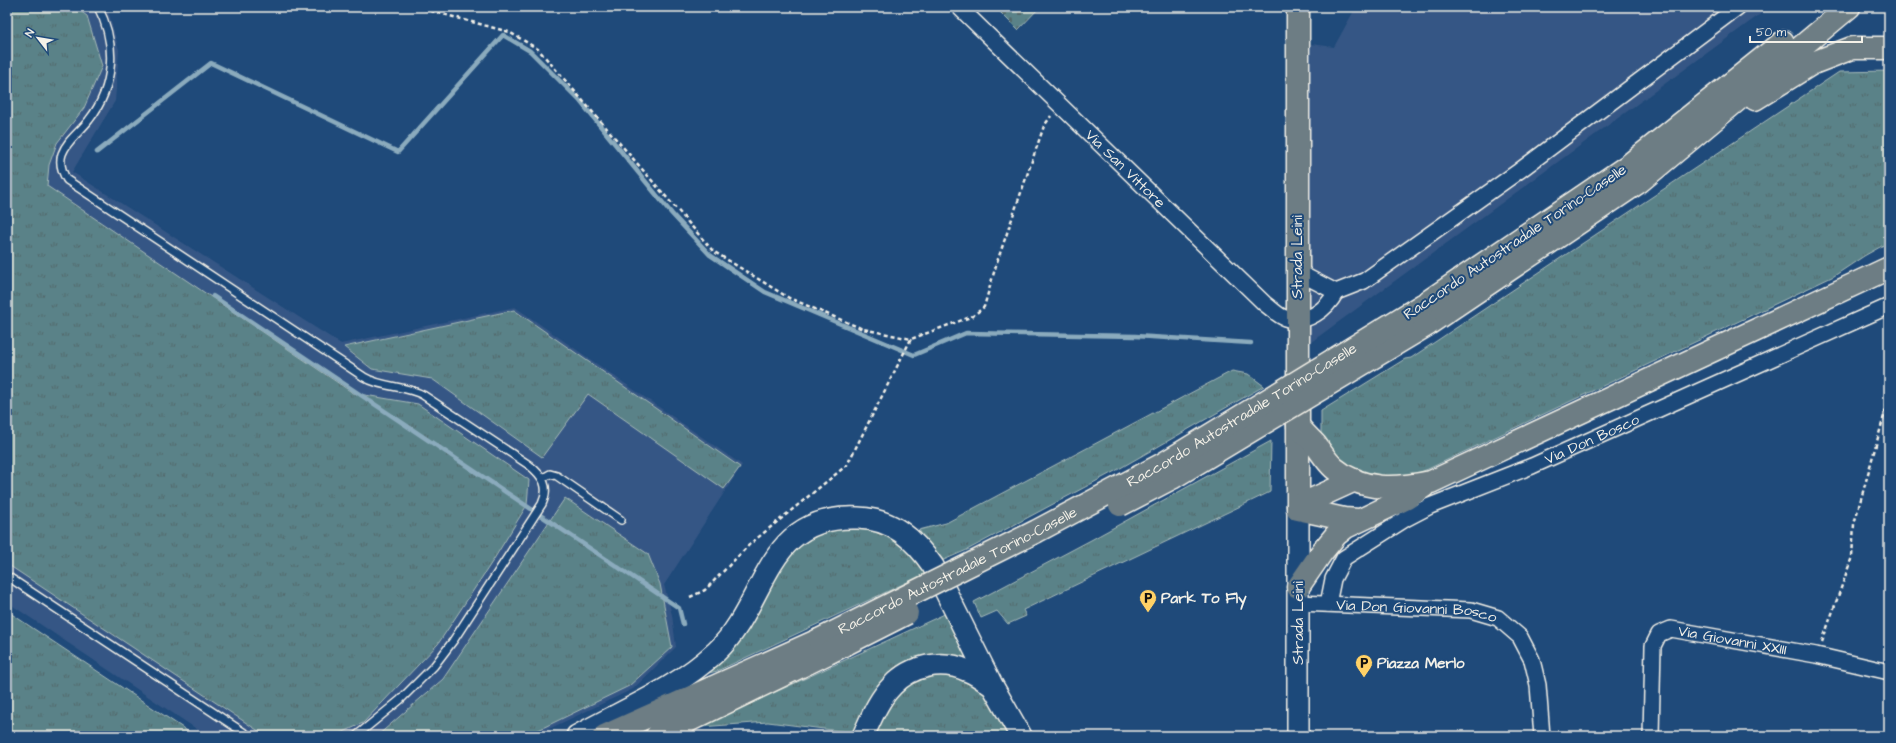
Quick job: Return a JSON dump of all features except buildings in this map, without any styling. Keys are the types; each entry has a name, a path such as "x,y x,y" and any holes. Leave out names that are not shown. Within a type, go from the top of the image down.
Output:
{"main road":[{"name":"Strada Leinì","path":"1298,7 1298,736"},
{"name":"Raccordo Autostradale Torino-Caselle","path":"1425,315 1629,165 1826,7"},
{"name":"Raccordo Autostradale Torino-Caselle","path":"657,736 824,646 1172,478 1425,315 1639,182 1849,7"},
{"path":"1688,141 1813,62 1852,48 1889,48"},
{"path":"1298,595 1336,535 1359,520 1408,498 1430,482 1889,268"},
{"path":"1298,426 1334,467 1355,480 1369,485 1390,488 1407,487 1430,482"},
{"path":"1298,508 1355,480"},
{"path":"1298,508 1344,520 1359,520"},
{"path":"577,736 674,684 700,665 717,650 746,612 770,565 781,549 793,537 811,526 829,520 851,518 867,518 883,522 899,529 920,549 933,566 992,685 1021,736"},
{"name":"Raccordo Autostradale Torino-Caselle","path":"604,736 824,646"},
{"path":"863,736 878,704 892,686 903,676 916,669 931,665 949,665 968,671 992,685"}],"street":[{"name":"Via San Vittore","path":"959,7 1265,304 1284,318 1297,321"},
{"path":"1297,321 1314,315 1330,302 1336,292 1364,281 1378,272 1519,171 1731,9"},
{"path":"1297,266 1307,277 1336,292"},
{"name":"Via Don Bosco","path":"1328,604 1333,579 1344,558 1407,518 1430,506 1532,466 1889,306"},
{"name":"Via Don Giovanni Bosco","path":"1298,595 1328,604 1471,610 1498,618 1520,637 1532,660 1538,685 1542,736"},
{"name":"Via Giovanni XXIII","path":"1651,736 1653,646 1659,634 1664,630 1671,629 1816,655"},
{"path":"1816,655 1889,672"}],"lane":[{"path":"98,7 106,25 110,41 111,65 107,84 95,112 90,120 69,142 62,153 61,165 67,180 364,377 374,382 409,389 423,395 529,465 542,478 546,488 542,504 531,522 453,641 434,666 400,700 356,736"},
{"path":"542,478 550,474 557,476 621,520"},
{"path":"7,576 249,736"}],"path":[{"path":"416,7 509,32 538,49 713,251 789,298 863,329 911,339 973,316 984,307 997,262 1044,126 1060,105"},
{"path":"690,597 705,590 750,544 847,465 911,339"},
{"path":"1816,655 1827,630 1852,557 1854,524 1889,398"}],"shaded area":[{"path":"7,7 104,7 109,14 119,50 115,101 72,172 341,344 515,307 742,465 664,585 672,615 676,647 633,689 534,736 207,736 7,602"},
{"path":"1356,7 1770,7 1307,345 1311,44 1334,47"}],"green space":[{"path":"7,7 75,7 87,16 102,66 84,108 57,143 49,165 47,186 353,393 418,404 529,480 527,505 494,559 438,644 363,723 335,736 266,736 7,564"},
{"path":"995,7 1040,7 1018,30"},
{"path":"1889,71 1889,242 1864,256 1834,276 1428,469 1398,481 1356,476 1321,440 1321,411 1405,359 1411,358 1839,72"},
{"path":"514,310 740,467 724,489 588,394 542,457 432,379 372,369 344,347"},
{"path":"1232,371 1248,374 1264,386 1117,470 967,550 939,562 919,530 946,523"},
{"path":"1271,441 1270,492 1023,610 1026,616 1008,624 997,611 981,618 974,602 1091,540"},
{"path":"565,498 648,554 660,584 672,647 629,686 526,736 377,736 443,679"},
{"path":"856,525 886,531 908,545 929,572 717,671 705,674 776,570 800,542 824,529"},
{"path":"7,611 195,736 7,736"},
{"path":"949,612 975,665 925,659 856,733 768,722 700,727"},
{"path":"950,670 986,690 1014,736 874,736 872,726 906,679"}],"waterway":[{"path":"97,152 211,63 398,152 503,35 530,51 580,101 672,214 710,255 765,292 914,355 966,333 1135,336 1251,343"},
{"path":"213,296 679,608 683,624"}],"place":[{"name":"Park To Fly","path":"1148,613"},
{"name":"Piazza Merlo","path":"1364,678"}]}
